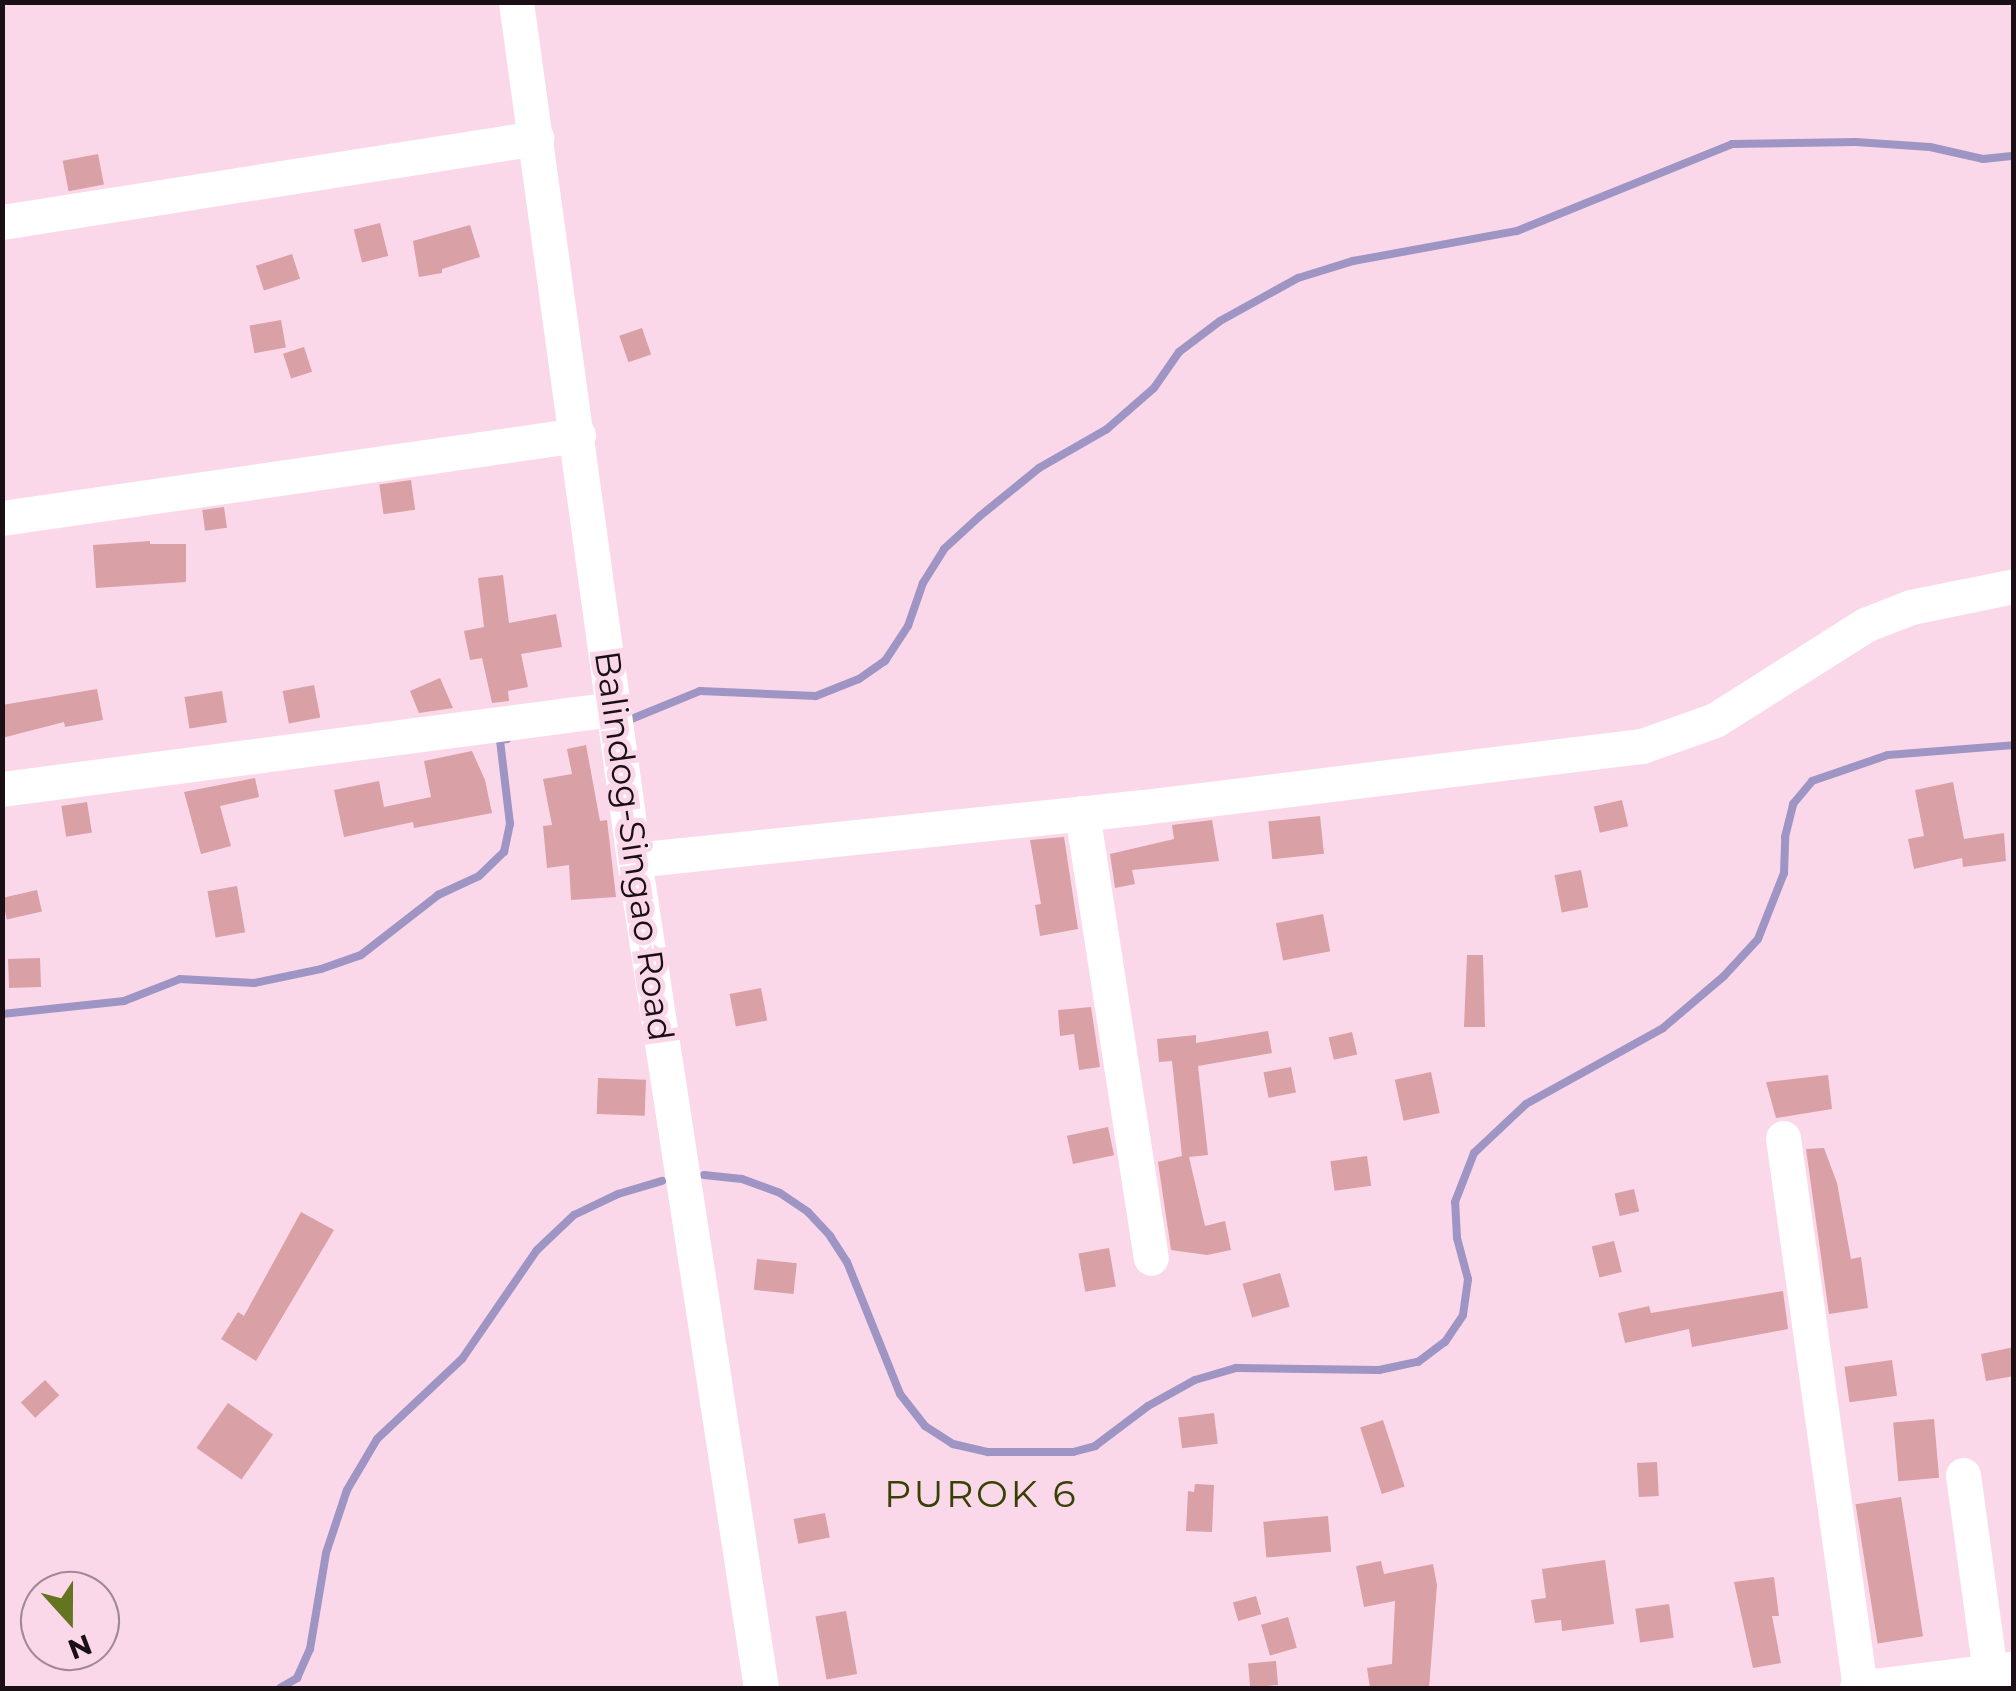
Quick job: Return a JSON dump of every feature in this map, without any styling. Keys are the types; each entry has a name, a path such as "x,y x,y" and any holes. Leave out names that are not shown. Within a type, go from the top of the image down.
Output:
{"street":[{"name":"Balindog-Singao Road","path":"516,2 634,860 761,1688"},
{"path":"2,222 536,138"},
{"path":"2,518 578,436"},
{"path":"634,860 1082,813 1642,746 1714,720 1865,625 1911,607 2014,586"},
{"path":"2,789 614,709"},
{"path":"1082,813 1151,1258"},
{"path":"1782,1138 1858,1688 2002,1670 1962,1475"}],"building":[{"path":"98,154 104,184 69,191 63,161"},
{"path":"380,223 388,256 362,263 354,230"},
{"path":"470,225 480,257 442,269 442,273 419,277 413,241"},
{"path":"292,254 300,279 264,290 256,266"},
{"path":"281,320 286,348 254,353 249,326"},
{"path":"642,328 651,354 628,362 619,336"},
{"path":"304,347 312,372 291,379 283,354"},
{"path":"411,480 415,510 383,514 379,484"},
{"path":"224,507 227,528 205,531 202,510"},
{"path":"150,541 186,544 186,582 96,588 93,545"},
{"path":"503,575 509,623 556,614 562,647 521,654 528,687 508,691 509,701 492,703 482,658 470,660 464,631 484,627 478,578"},
{"path":"440,678 453,708 419,713 410,691"},
{"path":"314,685 320,717 289,723 283,691"},
{"path":"97,689 103,720 65,727 64,722 2,738 2,705"},
{"path":"222,691 227,723 189,729 184,697"},
{"path":"586,745 600,821 607,820 616,897 571,900 569,865 547,868 543,826 552,825 543,779 572,774 567,749"},
{"path":"472,751 485,780 492,813 414,828 413,822 344,837 334,790 379,781 384,807 431,797 424,761"},
{"path":"255,778 259,797 220,806 231,846 201,854 184,792"},
{"path":"1953,782 1964,839 2004,833 2006,861 1963,867 1962,858 1914,869 1908,839 1924,836 1915,790"},
{"path":"1622,800 1628,826 1600,833 1594,807"},
{"path":"87,802 92,833 66,837 61,806"},
{"path":"1320,816 1324,854 1272,859 1268,821"},
{"path":"1212,820 1219,861 1132,870 1135,884 1115,888 1110,854 1174,839 1172,825"},
{"path":"1064,837 1078,929 1040,936 1035,905 1041,904 1030,840"},
{"path":"1581,870 1588,907 1562,912 1554,875"},
{"path":"237,886 245,932 216,937 207,891"},
{"path":"37,890 42,911 7,920 2,898"},
{"path":"1323,914 1330,951 1283,960 1276,923"},
{"path":"1467,955 1483,955 1485,1027 1464,1027"},
{"path":"40,958 41,987 9,988 8,959"},
{"path":"761,988 767,1020 736,1026 730,994"},
{"path":"1091,1007 1100,1067 1079,1070 1074,1034 1060,1036 1058,1010"},
{"path":"1268,1031 1272,1053 1198,1066 1208,1155 1189,1157 1205,1226 1225,1221 1231,1250 1207,1255 1171,1250 1158,1162 1182,1156 1172,1061 1159,1062 1157,1039 1196,1035 1196,1043"},
{"path":"1352,1032 1357,1054 1334,1060 1329,1037"},
{"path":"1291,1067 1296,1093 1268,1098 1264,1072"},
{"path":"1431,1072 1440,1113 1404,1121 1395,1080"},
{"path":"1828,1075 1832,1109 1776,1118 1766,1082"},
{"path":"598,1078 646,1080 645,1116 597,1114"},
{"path":"1108,1127 1114,1155 1073,1164 1067,1136"},
{"path":"1824,1148 1837,1183 1851,1259 1861,1257 1868,1308 1829,1314 1806,1149"},
{"path":"1367,1156 1371,1186 1335,1191 1330,1161"},
{"path":"1634,1189 1639,1211 1620,1216 1615,1193"},
{"path":"301,1212 334,1230 256,1361 221,1339 238,1312 244,1316"},
{"path":"1614,1241 1622,1272 1599,1278 1592,1247"},
{"path":"1109,1248 1116,1286 1085,1292 1078,1253"},
{"path":"757,1259 797,1263 794,1294 754,1290"},
{"path":"1280,1273 1290,1307 1252,1317 1243,1284"},
{"path":"1783,1291 1788,1329 1692,1347 1689,1329 1625,1343 1618,1313 1649,1306 1651,1313"},
{"path":"2014,1347 2014,1376 1986,1381 1981,1354"},
{"path":"1892,1360 1897,1396 1849,1402 1844,1367"},
{"path":"45,1380 59,1395 35,1418 21,1403"},
{"path":"228,1403 273,1435 242,1480 196,1448"},
{"path":"1214,1413 1218,1444 1182,1448 1178,1417"},
{"path":"1934,1419 1939,1478 1898,1481 1893,1423"},
{"path":"1383,1420 1405,1487 1382,1494 1360,1427"},
{"path":"1657,1462 1659,1496 1639,1497 1637,1463"},
{"path":"1195,1484 1214,1485 1212,1532 1186,1531 1188,1491 1194,1492"},
{"path":"1901,1497 1923,1636 1878,1643 1856,1504"},
{"path":"825,1513 830,1538 798,1544 794,1519"},
{"path":"1328,1516 1331,1552 1266,1558 1263,1522"},
{"path":"1605,1560 1614,1624 1562,1631 1561,1620 1535,1623 1531,1600 1546,1598 1542,1569"},
{"path":"1381,1561 1384,1574 1433,1564 1437,1585 1429,1688 1370,1688 1367,1668 1392,1664 1395,1601 1364,1607 1356,1566"},
{"path":"1774,1577 1779,1616 1772,1616 1781,1663 1753,1668 1734,1582"},
{"path":"1256,1596 1261,1614 1238,1621 1233,1603"},
{"path":"1669,1604 1674,1638 1640,1642 1635,1609"},
{"path":"846,1611 857,1674 827,1679 815,1616"},
{"path":"1288,1617 1297,1648 1270,1655 1261,1625"},
{"path":"1276,1661 1278,1685 1250,1687 1248,1663"}],"waterway":[{"path":"629,720 700,691 816,696 859,679 885,661 908,626 923,583 944,549 980,516 1039,468 1107,429 1154,388 1179,352 1220,321 1298,278 1353,261 1517,231 1732,144 1856,142 1930,147 1983,159 2014,156"},
{"path":"2,1014 124,1001 180,979 254,983 321,969 361,955 438,895 479,876 504,852 510,824 500,740 507,739"},
{"path":"704,1175 742,1179 780,1193 808,1212 847,1262 900,1394 925,1426 953,1444 988,1452 1073,1452 1095,1446 1148,1406 1195,1380 1236,1368 1379,1370 1418,1362 1445,1342 1463,1315 1468,1279 1457,1238 1455,1202 1474,1153 1526,1104 1663,1028 1724,976 1758,939 1784,873 1785,837 1793,804 1812,781 1888,755 2014,745"},
{"path":"280,1688 297,1678 310,1649 326,1553 347,1490 377,1439 462,1359 537,1250 574,1215 618,1194 662,1181"}],"district":[{"name":"PUROK 6","path":"981,1494"}]}
